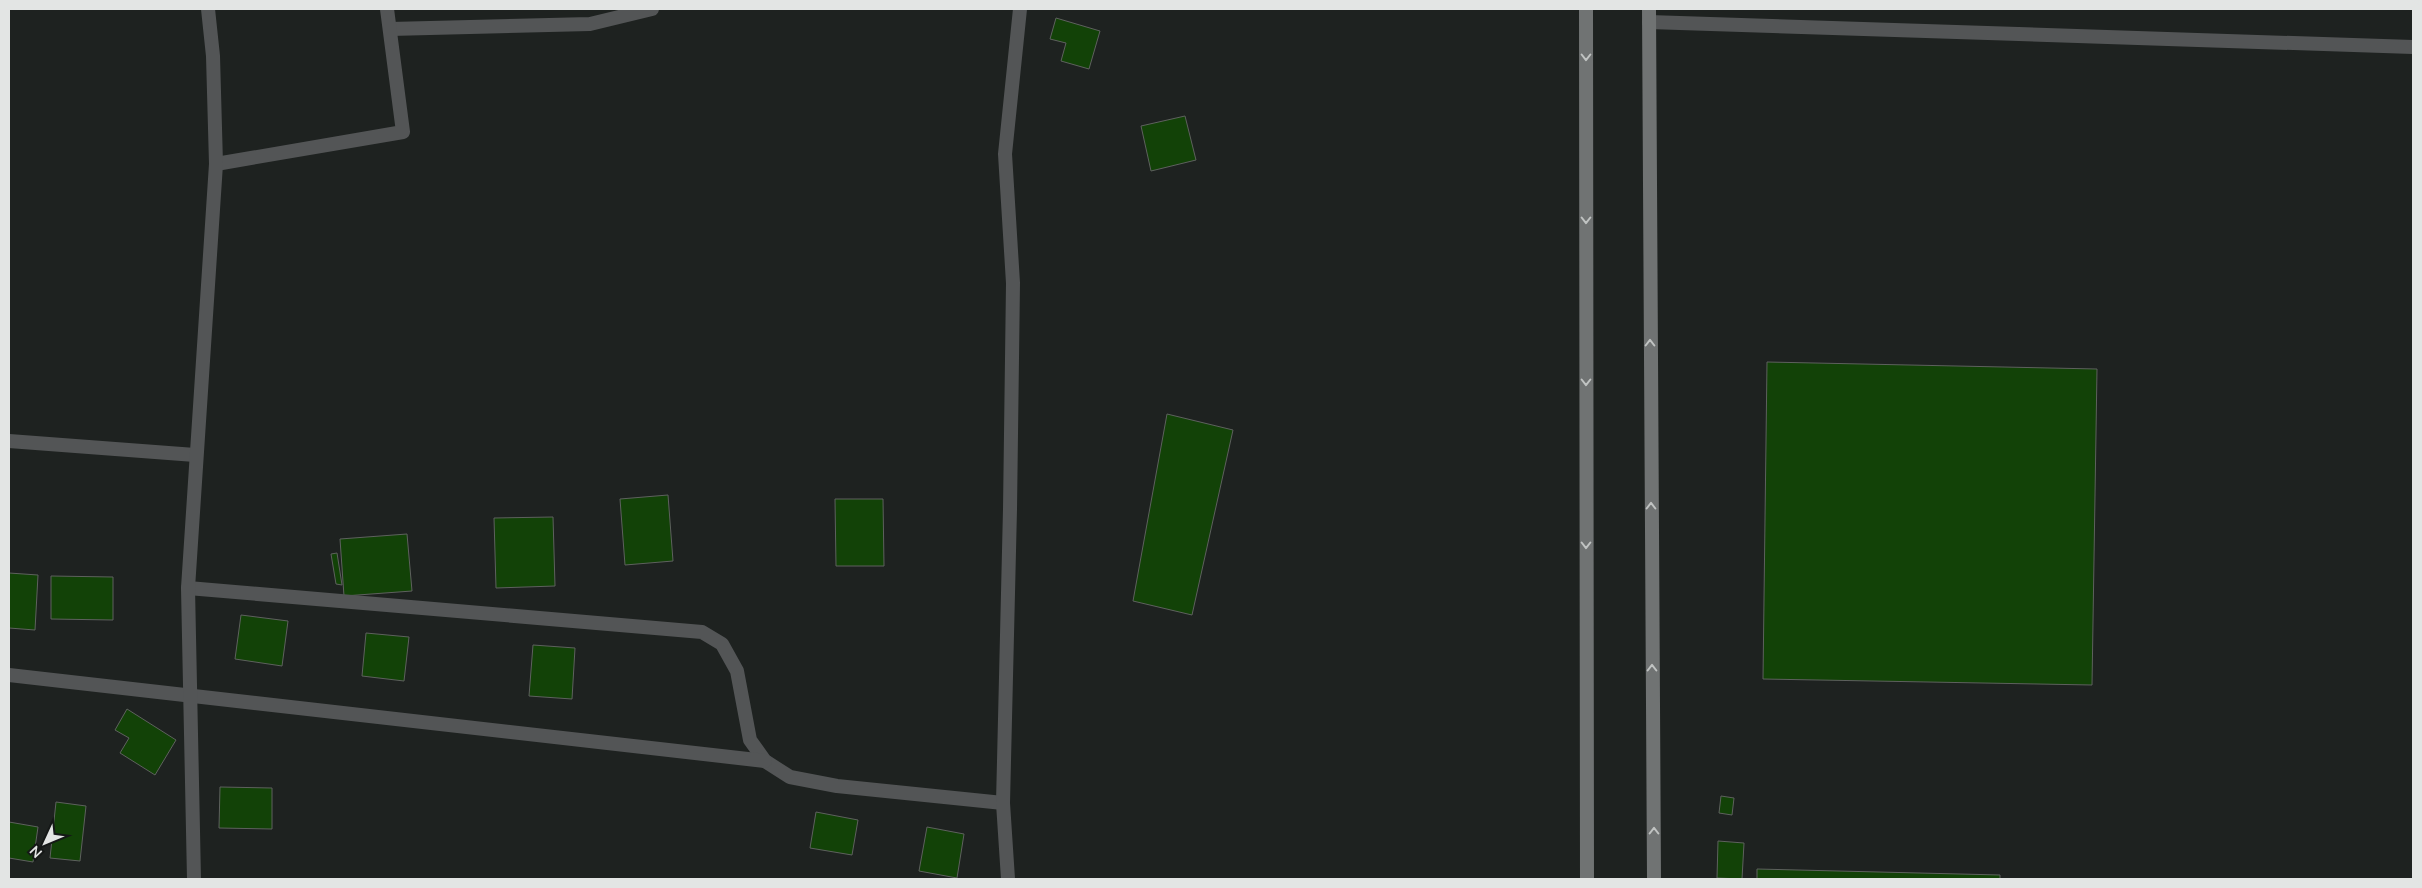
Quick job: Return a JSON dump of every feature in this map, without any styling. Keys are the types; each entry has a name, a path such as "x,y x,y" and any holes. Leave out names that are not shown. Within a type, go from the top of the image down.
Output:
{"main road":[{"path":"1586,9 1587,879"},
{"path":"1649,15 1654,879"}],"street":[{"path":"194,879 188,588 195,455 216,164 213,56 208,9"},
{"path":"216,164 403,132 387,9"},
{"path":"390,29 590,24 652,9"},
{"path":"1008,879 1003,803 1013,282 1005,154 1020,9"},
{"path":"1649,15 2413,47"},
{"path":"9,441 195,455"},
{"path":"188,588 702,632 722,644 737,670 750,740 765,761 790,777 827,784 1003,803"},
{"path":"9,675 765,761"}],"building":[{"path":"1056,18 1100,31 1089,69 1061,61 1066,43 1050,39"},
{"path":"1185,116 1196,160 1151,171 1141,126"},
{"path":"1767,362 2097,369 2092,685 1763,679"},
{"path":"1167,414 1233,430 1192,615 1133,601"},
{"path":"668,495 673,561 625,565 620,499"},
{"path":"835,499 883,499 884,566 836,566"},
{"path":"553,517 555,586 496,588 494,518"},
{"path":"407,534 412,591 344,596 340,539"},
{"path":"337,553 342,585 336,584 331,554"},
{"path":"9,573 38,575 35,630 9,628"},
{"path":"51,576 113,577 113,620 51,619"},
{"path":"241,615 288,621 282,666 235,659"},
{"path":"366,633 409,637 404,681 362,676"},
{"path":"533,645 575,648 572,699 529,696"},
{"path":"127,709 176,740 155,775 120,753 129,738 115,730"},
{"path":"220,787 272,788 272,829 219,828"},
{"path":"1721,796 1734,798 1732,815 1719,813"},
{"path":"56,802 86,806 80,861 50,858"},
{"path":"816,812 858,820 852,855 810,848"},
{"path":"9,822 38,827 33,862 9,858"},
{"path":"927,827 964,834 957,878 919,871"},
{"path":"1718,841 1744,843 1742,879 1717,878"},
{"path":"1757,869 2000,875 2000,879 1757,879"}]}
